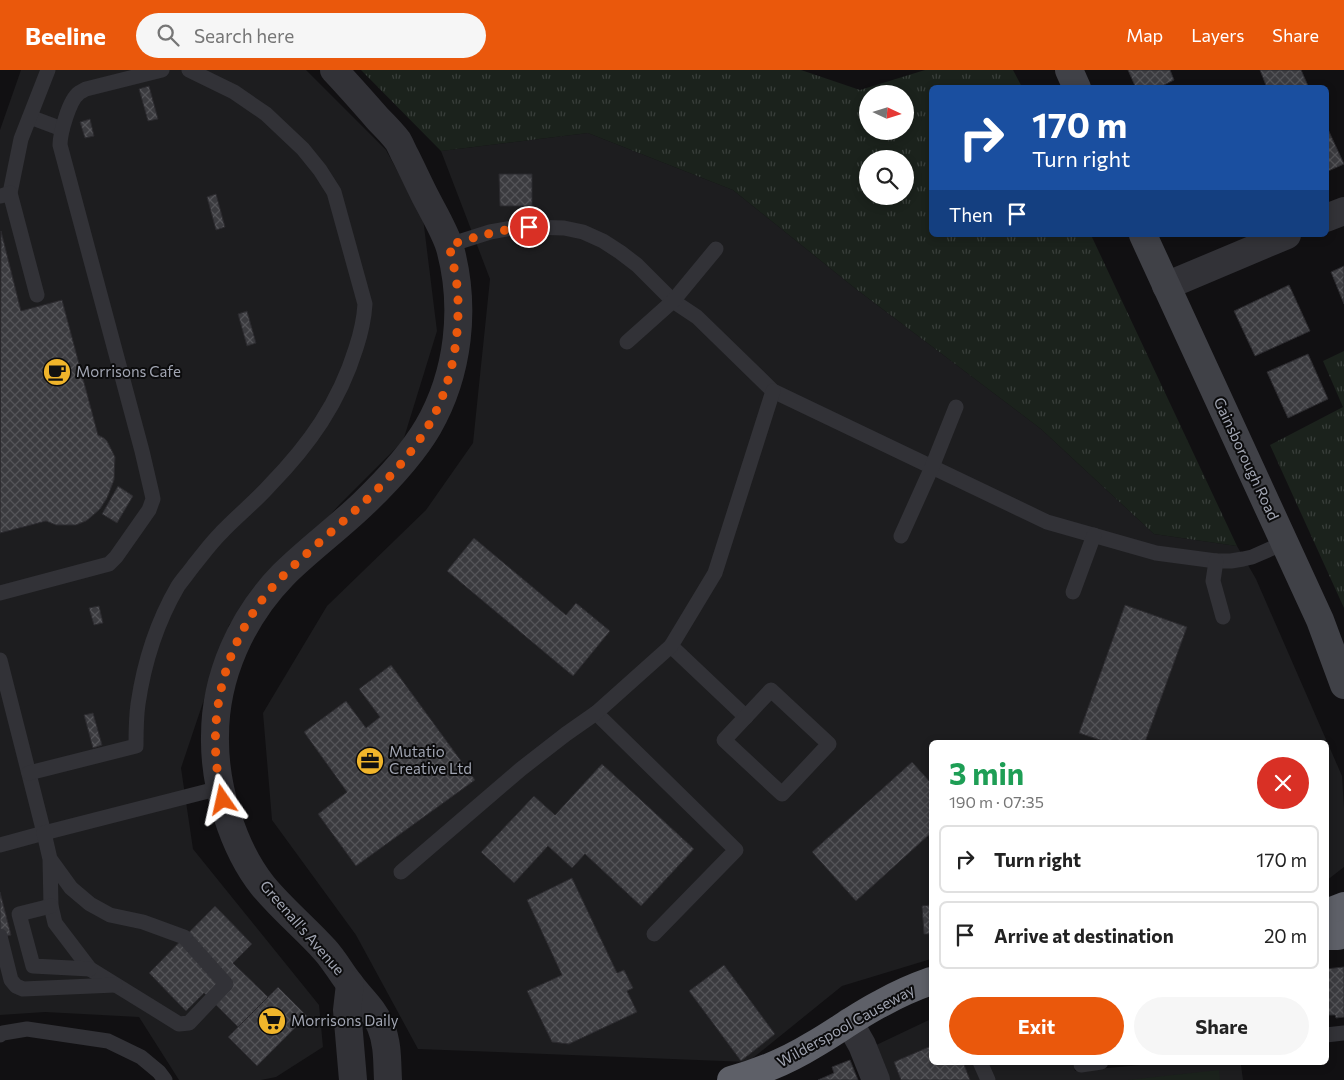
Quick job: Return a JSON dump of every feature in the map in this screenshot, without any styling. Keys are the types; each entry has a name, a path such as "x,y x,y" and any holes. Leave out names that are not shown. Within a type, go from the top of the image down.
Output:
{"highway":[{"path":"1329,912 1344,906"},
{"path":"1329,936 1344,934"},
{"name":"Wilderspool Causeway","path":"731,1080 757,1073 785,1061 881,1003 929,982"}],"street":[{"name":"Greenall's Avenue","path":"334,70 398,142 449,245 458,300 455,354 450,377 441,400 428,426 412,451 391,476 363,504 284,574 245,625 228,664 222,684 217,708 216,760 226,813 235,837 248,862 261,884 328,953 350,984 369,1006 380,1024 386,1048 388,1080"},
{"path":"1069,70 1076,85"},
{"path":"1329,217 1344,211"},
{"name":"Gainsborough Road","path":"1144,237 1320,620 1344,685"},
{"path":"1166,286 1282,237"},
{"path":"350,984 347,1010 354,1080"},
{"path":"849,1022 862,1045 876,1080"}],"lane":[{"path":"37,295 5,194 21,139 48,70"},
{"path":"0,593 109,564 149,510 153,499 142,451 60,146 62,129 74,98 79,92 162,70"},
{"path":"29,773 136,746 138,706 150,649 163,615 179,584 220,533 270,486 314,434 343,385 364,318 365,304 334,192 320,170 303,149 266,114 234,92 189,70"},
{"path":"30,117 62,129"},
{"path":"449,245 490,232 512,228 564,228 583,232 603,241 637,265 672,301 697,317 773,391 1047,522 1156,553 1216,561 1231,561 1252,557 1284,543"},
{"path":"627,342 672,301 716,249"},
{"path":"401,872 521,769 566,734 596,714 671,646 715,573 773,391"},
{"path":"901,536 956,407"},
{"path":"1073,592 1094,535"},
{"path":"1216,561 1213,581 1222,617"},
{"path":"671,646 746,718"},
{"path":"0,660 50,859 51,906 55,923 90,969 179,1024 189,1023 226,984 184,938 143,922 110,916 90,904 71,888 50,859"},
{"path":"771,690 828,744 782,794 724,740 746,718 771,690"},
{"path":"596,714 736,850 654,934"},
{"path":"0,845 220,788"},
{"path":"51,906 20,914 33,966 90,969"},
{"path":"0,936 11,980 16,986 23,989 115,985"},
{"path":"0,1035 27,1029 108,1041 141,1057 159,1072 165,1080"},
{"path":"1329,1035 1344,1033"},
{"path":"981,1065 988,1080"}],"shaded area":[{"path":"21,70 306,70 386,150 423,218 437,331 403,441 340,504 229,625 181,768 193,849 319,1005 323,1047 276,1077 261,1080 179,1080 139,1017 45,1012 0,1015 0,130"},
{"path":"588,133 733,190 856,289 1041,429 1154,534 1237,546 1256,579 1326,740 929,740 929,960 842,986 748,1062 418,1049 356,935 272,820 263,713 327,606 426,510 473,443 490,279 441,151"},
{"path":"1329,746 1342,776 1344,867 1329,879"},
{"path":"929,1020 929,1065 1074,1065 1075,1071 1140,1065 1241,1065 1243,1080 885,1080 872,1047"}],"green space":[{"path":"361,70 801,70 859,90 859,140 914,140 914,85 876,85 925,70 1013,70 1021,85 929,85 929,237 1092,237 1237,546 1154,534 1041,429 856,289 733,190 588,133 441,151"},
{"path":"1344,351 1344,608 1270,445 1343,407 1323,361"},
{"path":"1219,1070 1220,1080 1128,1080"}],"building":[{"path":"1128,70 1170,70 1174,80 1164,85 1135,85"},
{"path":"1260,70 1301,70 1308,85 1266,85"},
{"path":"149,86 158,119 148,121 139,89"},
{"path":"90,119 94,136 85,138 80,122"},
{"path":"1329,132 1344,164 1329,171"},
{"path":"499,174 532,174 532,206 500,206"},
{"path":"216,194 225,227 216,230 207,197"},
{"path":"1,231 21,311 62,300 98,435 107,441 115,457 114,480 107,498 100,509 91,517 76,525 56,525 46,521 0,533"},
{"path":"1344,266 1344,304 1331,272"},
{"path":"1289,285 1310,331 1255,356 1234,311"},
{"path":"247,311 256,343 247,346 238,314"},
{"path":"1308,354 1328,399 1288,418 1267,372"},
{"path":"118,486 133,496 117,523 102,514"},
{"path":"474,538 566,615 576,603 610,631 573,676 447,571"},
{"path":"1125,605 1187,627 1146,740 1100,740 1079,733"},
{"path":"99,606 103,623 94,625 89,608"},
{"path":"391,665 475,780 356,866 318,814 347,792 304,732 346,701 366,728 380,717 359,689"},
{"path":"93,713 102,745 93,748 84,715"},
{"path":"912,762 929,781 929,835 856,901 812,852"},
{"path":"602,764 694,849 641,906 585,854 572,868 548,846 514,883 481,852 534,796 555,815"},
{"path":"572,878 617,973 624,970 633,988 627,991 637,1012 569,1044 552,1042 527,991 562,975 527,900"},
{"path":"0,892 11,935 0,938"},
{"path":"929,905 929,934 924,934 922,906"},
{"path":"215,906 252,944 233,963 268,997 238,1027 204,993 186,1011 149,973"},
{"path":"724,965 775,1034 741,1061 689,991"},
{"path":"1344,967 1344,1017 1336,1018 1335,1015 1329,1015 1329,969"},
{"name":"Morrisons Daily","path":"278,987 307,1016 257,1066 228,1037"},
{"path":"929,1047 929,1065 964,1065 970,1080 901,1080 894,1062"},
{"path":"850,1060 858,1080 818,1080 834,1073 832,1067"}],"place":[{"name":"Morrisons Cafe","path":"57,372"},
{"name":"Mutatio Creative Ltd","path":"370,761"},
{"name":"Morrisons Daily","path":"272,1021"}],"route":[{"path":"223,800 216,760 217,708 228,664 245,625 284,574 363,504 391,476 412,451 428,426 450,377 455,354 458,300 449,245 490,232 529,227"}]}
